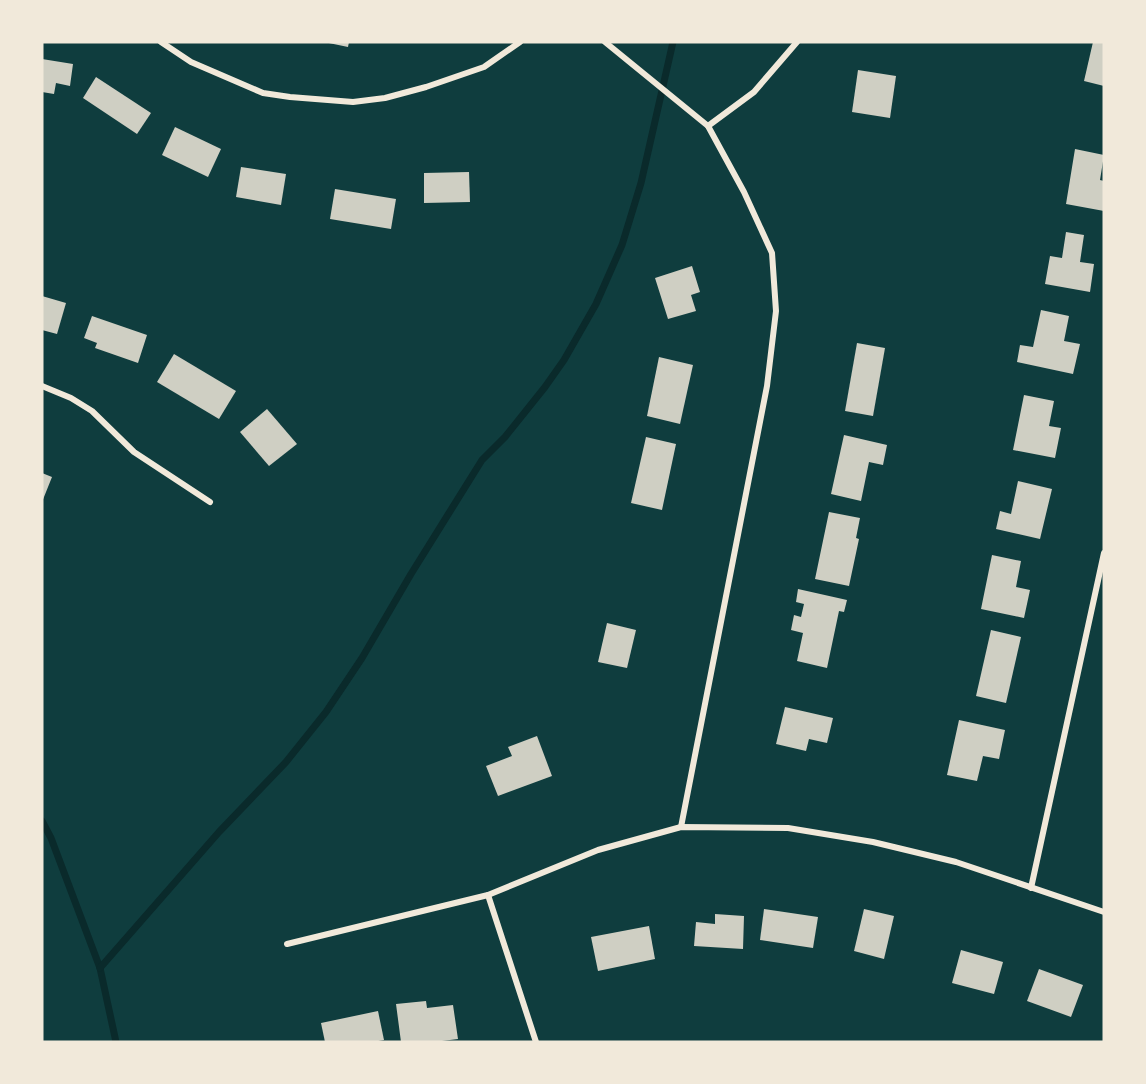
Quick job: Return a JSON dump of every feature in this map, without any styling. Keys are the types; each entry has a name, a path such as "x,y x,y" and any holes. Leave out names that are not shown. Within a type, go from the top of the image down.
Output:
{"street":[{"path":"161,42 191,62 263,93 353,102 385,99 484,67 520,42"},
{"path":"605,42 708,126 744,192 772,253 776,311 767,386 681,827"},
{"path":"708,126 754,92 797,42"},
{"path":"42,386 71,398 92,411 134,452 210,502"},
{"path":"1031,888 1104,553"},
{"path":"286,944 488,895 598,850 681,827 788,828 873,842 956,862 1104,912"},
{"path":"488,895 536,1042"}],"building":[{"path":"324,42 349,42 348,47"},
{"path":"1093,42 1104,42 1104,86 1084,81"},
{"path":"42,59 73,64 70,86 56,83 54,94 42,92"},
{"path":"858,70 896,76 890,118 852,112"},
{"path":"96,77 151,113 137,134 83,98"},
{"path":"175,127 221,149 208,177 162,155"},
{"path":"1075,149 1104,155 1100,180 1104,181 1104,211 1066,204"},
{"path":"241,167 286,174 281,205 236,197"},
{"path":"469,172 470,202 424,203 424,173"},
{"path":"335,189 396,199 391,229 330,219"},
{"path":"1066,232 1084,235 1080,262 1094,264 1090,292 1045,284 1050,256 1062,258"},
{"path":"692,266 700,292 691,295 696,311 668,319 655,278"},
{"path":"42,296 66,303 57,334 42,330"},
{"path":"1041,310 1069,316 1064,341 1080,344 1073,374 1017,362 1020,345 1033,347"},
{"path":"92,316 147,335 138,363 95,348 97,343 84,338"},
{"path":"857,343 885,348 873,416 845,411"},
{"path":"174,354 236,391 219,419 157,382"},
{"path":"659,357 693,365 680,424 647,416"},
{"path":"1024,395 1054,401 1049,426 1061,428 1055,458 1013,450"},
{"path":"267,409 297,444 269,466 240,432"},
{"path":"844,435 887,445 883,465 869,462 861,501 831,494"},
{"path":"646,437 676,444 662,510 631,503"},
{"path":"42,473 52,477 42,502"},
{"path":"1018,481 1052,489 1040,539 996,529 1000,511 1011,514"},
{"path":"829,512 860,518 856,538 859,539 849,586 815,579"},
{"path":"992,555 1021,561 1016,587 1030,590 1024,618 981,609"},
{"path":"798,589 847,600 844,612 839,611 827,668 797,661 803,633 791,630 794,615 801,617 804,604 796,602"},
{"path":"607,623 636,630 627,668 598,662"},
{"path":"991,630 1021,637 1006,703 976,696"},
{"path":"785,707 833,718 827,743 809,739 806,751 776,744"},
{"path":"959,720 1005,730 999,759 983,756 977,781 947,775"},
{"path":"537,736 552,776 498,796 486,766 512,756 508,747"},
{"path":"764,909 818,917 813,948 760,940"},
{"path":"864,909 894,916 884,959 854,951"},
{"path":"715,914 744,916 743,949 694,946 696,922 715,924"},
{"path":"649,926 655,959 598,971 591,937"},
{"path":"961,950 1003,962 994,994 952,983"},
{"path":"1039,969 1083,985 1071,1017 1027,1001"},
{"path":"426,1001 427,1008 453,1005 458,1039 401,1042 396,1004"},
{"path":"378,1011 384,1040 325,1042 321,1023"}],"waterway":[{"path":"100,968 219,832 286,762 326,712 362,658 482,460 505,437 564,360 596,304 622,245 641,183 673,42"},
{"path":"42,821 51,838 100,968 116,1042"}]}
